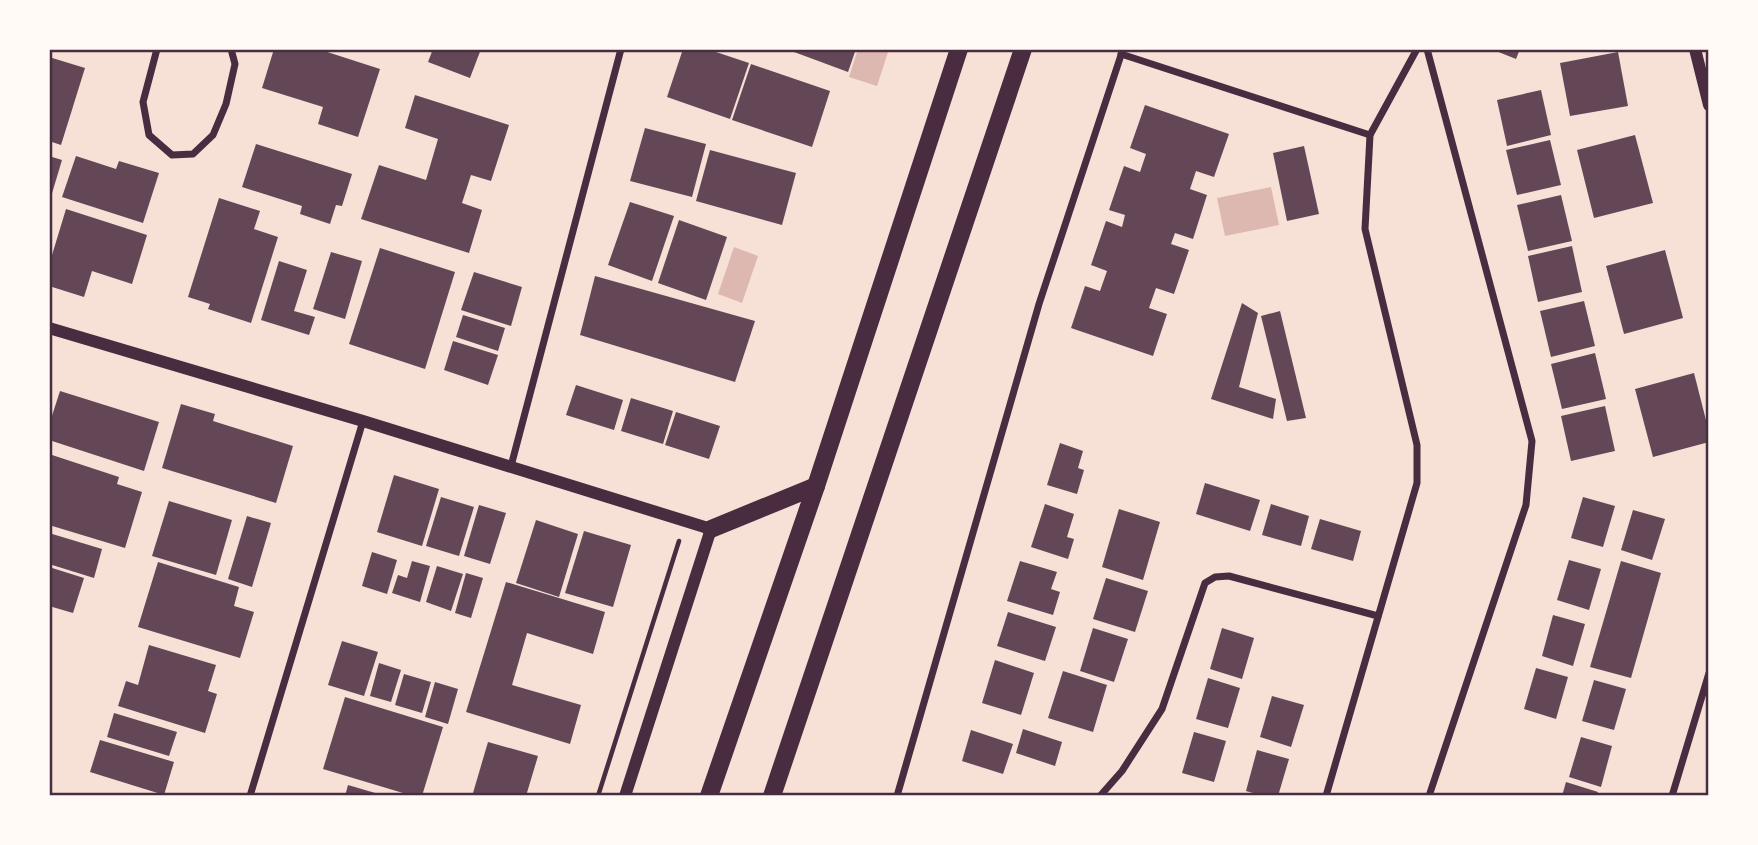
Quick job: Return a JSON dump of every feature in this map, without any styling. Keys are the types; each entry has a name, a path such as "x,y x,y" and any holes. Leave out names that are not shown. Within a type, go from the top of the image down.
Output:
{"main road":[{"path":"709,796 816,486 959,49"},
{"path":"772,796 1023,49"},
{"path":"711,528 816,486"}],"street":[{"path":"157,49 143,102 149,135 172,155 194,154 213,135 226,104 235,64 231,49"},
{"path":"511,467 621,49"},
{"path":"1326,796 1417,483 1417,445 1365,229 1370,135 1417,49"},
{"path":"1427,49 1532,441 1526,505 1429,796"},
{"path":"1695,49 1709,105"},
{"path":"897,796 1039,304 1122,52 1370,135"},
{"path":"49,328 711,528 625,796"},
{"path":"250,796 363,421"},
{"path":"1100,796 1122,771 1163,709 1205,583 1215,577 1229,576 1378,616"},
{"path":"1672,796 1709,673"}],"path":[{"path":"598,796 685,520"}],"shaded area":[{"path":"858,49 889,49 877,86 849,77"},
{"path":"1271,187 1279,225 1225,236 1217,198"},
{"path":"734,247 758,256 742,303 718,294"}],"building":[{"path":"274,49 318,49 380,69 358,137 318,124 323,107 262,88"},
{"path":"433,49 481,49 470,78 428,62"},
{"path":"683,49 707,49 749,63 730,119 667,97"},
{"path":"786,49 856,49 848,72"},
{"path":"1491,49 1520,49 1516,59"},
{"path":"1618,52 1628,106 1570,116 1560,63"},
{"path":"49,57 85,68 61,145 49,141"},
{"path":"751,64 830,91 812,147 732,120"},
{"path":"1541,90 1551,135 1507,146 1497,100"},
{"path":"415,95 509,125 491,181 471,175 462,203 482,210 469,253 361,219 379,165 426,180 438,139 405,128"},
{"path":"1145,105 1229,134 1214,177 1196,171 1190,189 1207,195 1193,239 1175,233 1171,244 1189,250 1174,294 1156,288 1149,308 1167,314 1153,356 1071,328 1085,286 1100,291 1107,271 1091,265 1106,221 1122,227 1125,215 1109,210 1124,166 1140,172 1146,154 1130,148"},
{"path":"645,128 706,144 692,197 630,181"},
{"path":"1635,135 1653,203 1594,218 1577,150"},
{"path":"1550,140 1561,185 1517,195 1506,150"},
{"path":"256,144 352,174 342,206 336,205 330,224 300,214 302,206 242,187"},
{"path":"1304,146 1319,214 1287,221 1273,153"},
{"path":"710,150 796,173 782,225 696,201"},
{"path":"49,156 62,160 50,200 49,200"},
{"path":"76,156 116,169 119,161 159,173 143,223 62,197"},
{"path":"1561,195 1572,241 1528,251 1517,205"},
{"path":"219,198 260,211 254,229 278,237 251,323 208,309 210,304 188,297"},
{"path":"630,202 674,216 652,281 608,265"},
{"path":"66,209 147,235 132,284 92,271 84,297 49,286 49,265"},
{"path":"679,220 727,237 706,300 658,283"},
{"path":"1572,246 1582,292 1538,302 1528,256"},
{"path":"380,248 455,272 425,369 349,344"},
{"path":"1665,250 1683,318 1624,334 1606,266"},
{"path":"331,252 362,261 345,319 313,309"},
{"path":"279,261 307,270 294,311 315,317 309,335 261,320"},
{"path":"474,272 522,287 511,326 461,310"},
{"path":"595,276 755,321 735,382 580,335"},
{"path":"1584,301 1595,346 1551,357 1540,311"},
{"path":"1242,303 1258,313 1239,387 1276,399 1273,419 1211,399"},
{"path":"1280,311 1306,418 1287,421 1261,316"},
{"path":"463,315 505,328 498,351 456,337"},
{"path":"453,341 498,355 488,385 444,370"},
{"path":"1595,353 1606,399 1562,409 1551,364"},
{"path":"1694,373 1709,432 1709,442 1653,457 1635,389"},
{"path":"576,385 623,400 614,430 566,415"},
{"path":"60,391 159,422 144,471 49,440 49,425"},
{"path":"631,398 673,411 663,444 621,431"},
{"path":"181,404 215,414 213,421 293,446 276,503 162,468"},
{"path":"1605,406 1615,451 1571,461 1561,416"},
{"path":"676,412 720,426 709,459 665,445"},
{"path":"1060,443 1083,451 1078,468 1084,470 1077,494 1047,485"},
{"path":"49,454 119,477 117,484 142,492 125,548 49,525"},
{"path":"394,475 439,489 422,546 377,532"},
{"path":"1205,483 1260,500 1250,531 1196,514"},
{"path":"441,497 474,507 459,556 426,546"},
{"path":"1583,497 1615,506 1603,547 1571,538"},
{"path":"169,501 232,520 216,575 152,556"},
{"path":"1045,504 1074,514 1067,537 1074,539 1068,559 1031,547"},
{"path":"1271,504 1309,516 1301,546 1262,535"},
{"path":"479,505 506,513 490,564 464,556"},
{"path":"1119,509 1160,522 1143,580 1102,567"},
{"path":"1633,510 1665,519 1652,560 1621,550"},
{"path":"247,516 271,523 252,587 228,579"},
{"path":"1320,519 1361,531 1353,561 1311,549"},
{"path":"536,520 578,534 559,597 516,583"},
{"path":"584,531 631,545 613,607 565,593"},
{"path":"49,533 102,549 94,578 49,564"},
{"path":"372,552 397,560 387,594 362,586"},
{"path":"1569,560 1601,569 1589,610 1557,600"},
{"path":"412,561 430,566 420,602 392,593 398,575 407,578"},
{"path":"1020,561 1057,572 1051,589 1060,592 1053,615 1007,601"},
{"path":"1621,561 1661,573 1631,678 1590,667"},
{"path":"158,562 239,587 234,606 254,612 240,658 138,627"},
{"path":"437,566 463,574 451,611 426,602"},
{"path":"49,567 84,578 73,613 49,606"},
{"path":"466,573 483,578 471,618 455,613"},
{"path":"1106,578 1148,591 1135,632 1093,619"},
{"path":"506,582 605,612 593,654 527,633 512,685 581,705 570,744 466,712"},
{"path":"1008,612 1056,627 1045,661 997,646"},
{"path":"1553,615 1585,624 1573,666 1542,656"},
{"path":"1093,628 1128,639 1114,682 1080,671"},
{"path":"1222,628 1254,638 1242,679 1210,669"},
{"path":"342,641 378,652 364,696 328,685"},
{"path":"149,645 216,665 208,691 217,694 205,733 118,706 126,681 138,685"},
{"path":"995,660 1034,673 1021,715 982,703"},
{"path":"379,663 401,670 391,702 370,696"},
{"path":"1536,668 1568,677 1556,719 1524,709"},
{"path":"1063,671 1107,685 1093,732 1048,718"},
{"path":"404,674 431,682 422,713 395,705"},
{"path":"1208,678 1240,688 1228,728 1196,719"},
{"path":"1594,680 1626,689 1614,730 1582,721"},
{"path":"435,682 458,689 448,724 425,717"},
{"path":"1272,696 1304,705 1291,747 1260,737"},
{"path":"345,697 443,727 422,796 413,796 323,769"},
{"path":"114,713 177,732 169,756 107,737"},
{"path":"1023,729 1062,742 1055,766 1016,753"},
{"path":"971,730 1013,744 1003,774 962,761"},
{"path":"1194,732 1226,741 1214,782 1182,773"},
{"path":"1581,737 1612,746 1601,787 1569,777"},
{"path":"100,740 174,762 164,795 90,772"},
{"path":"488,742 538,756 526,796 484,796 473,793"},
{"path":"1257,750 1289,759 1278,796 1263,796 1246,791"},
{"path":"1566,782 1598,792 1597,796 1562,796"},
{"path":"348,785 382,795 382,796 345,796"}]}
